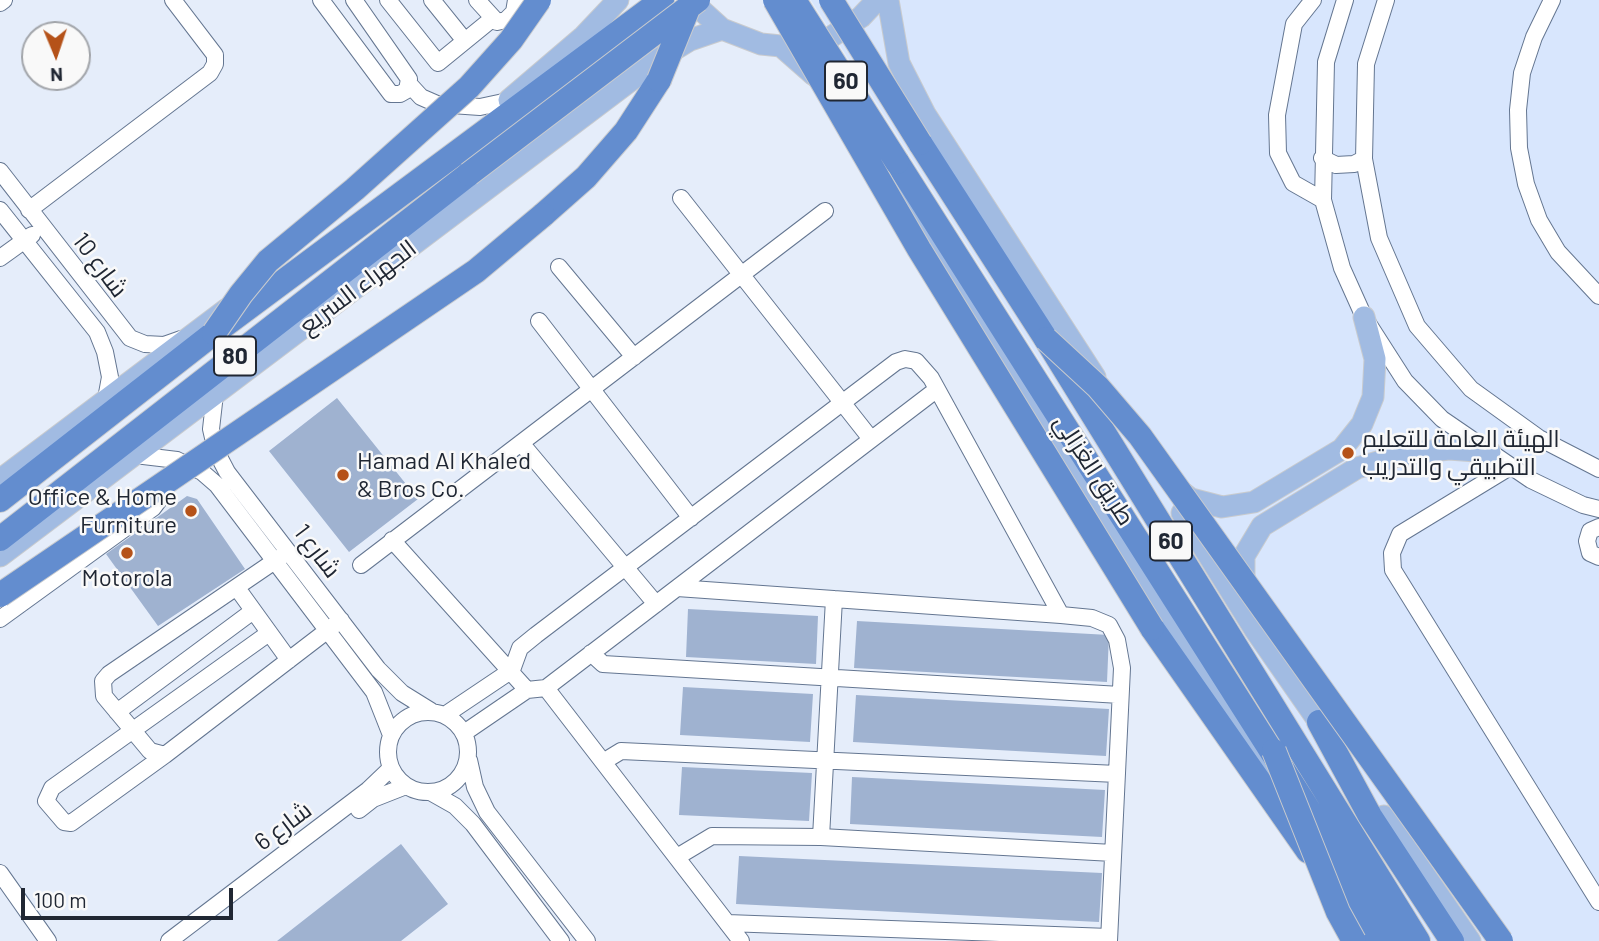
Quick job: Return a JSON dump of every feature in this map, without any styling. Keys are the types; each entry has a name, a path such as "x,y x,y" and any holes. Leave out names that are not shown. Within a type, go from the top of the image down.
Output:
{"highway":[{"path":"214,333 240,294 268,261 355,189 469,87 511,40 539,0"},
{"name":"الجهراء السريع","path":"0,499 214,333 662,0"},
{"path":"0,595 476,271 543,215 586,177 626,131 659,80 674,48 690,0"},
{"name":"الجهراء السريع","path":"0,539 469,173 698,0"},
{"path":"775,0 919,250 1152,628 1373,941"},
{"name":"طريق الغزالي","path":"794,0 1274,751 1392,941"},
{"name":"طريق الغزالي","path":"831,0 1046,339 1418,941"},
{"path":"1046,339 1098,387 1140,436 1501,941"},
{"path":"1319,722 1370,816 1452,941"},
{"path":"1274,751 1338,912 1353,941"}],"main road":[{"path":"0,480 186,337 508,101 584,36 618,0"},
{"path":"690,0 722,29 740,38 781,46 807,44 831,37 861,18 877,0"},
{"name":"طريق الغزالي","path":"887,0 899,64 925,114 1156,471 1255,630 1470,941"},
{"name":"الجهراء السريع","path":"0,556 659,59 690,40 722,29"},
{"name":"طريق الغزالي","path":"781,46 846,108 1373,941"},
{"path":"1156,471 1191,499 1222,508 1254,502 1342,449 1362,424 1373,397 1375,359 1364,317"},
{"path":"1255,630 1244,586 1244,556 1262,526 1357,468 1450,449 1490,452"}],"street":[{"path":"29,211 210,73 215,64 215,55 173,0"},
{"path":"321,0 391,94 400,94 410,85"},
{"path":"354,0 409,79 410,85 421,97 437,104 480,107 508,101"},
{"path":"388,0 438,63 492,19"},
{"path":"432,0 465,41"},
{"path":"477,0 497,22 506,20 514,12 516,0"},
{"path":"1313,0 1294,24 1277,115 1278,153 1293,183 1323,200"},
{"path":"1345,0 1326,62 1323,200 1342,268 1364,317 1405,381 1443,419 1510,467 1583,505 1599,509"},
{"path":"1386,0 1366,64 1364,159 1379,238 1418,326 1471,389 1539,438 1599,469"},
{"path":"1552,0 1534,37 1522,73 1518,110 1519,148 1526,184 1539,220 1558,252 1599,296"},
{"path":"1322,158 1336,164 1354,164 1364,159"},
{"name":"شارع 10","path":"0,171 130,338 145,344 164,345 186,337"},
{"path":"681,198 871,439"},
{"name":"شارع 10","path":"0,210 97,332 106,352 110,377 106,399"},
{"path":"361,565 825,211"},
{"path":"0,258 43,227"},
{"path":"559,267 634,357"},
{"path":"539,321 691,518"},
{"path":"561,941 473,824 455,806 432,793 418,792 406,786 390,769 388,749 391,735 408,718 438,713 512,670 520,648 905,359 916,361 931,378 1062,615"},
{"path":"464,733 527,690 546,688 936,390"},
{"name":"شارع 1","path":"215,394 211,429 221,462 282,557 334,626 374,692 391,735"},
{"path":"521,443 656,604"},
{"name":"شارع 1","path":"135,455 163,456 190,465 217,485 282,557"},
{"path":"0,620 160,501 168,483 163,456"},
{"path":"1510,467 1400,534 1392,553 1393,570 1599,902"},
{"path":"1583,505 1599,496"},
{"path":"0,581 84,526 100,528 111,538"},
{"path":"1599,527 1590,530 1587,541 1590,553 1599,557"},
{"path":"392,540 512,670 527,690"},
{"path":"165,755 150,751 117,712 102,689 109,674 282,557"},
{"path":"237,588 289,660"},
{"path":"677,588 1092,618 1109,625 1117,640 1122,668 1109,939 727,923"},
{"path":"821,837 834,599"},
{"path":"117,712 253,611"},
{"path":"270,633 132,730 46,795 51,810 64,822 71,823 334,626"},
{"name":"شارع 1","path":"334,626 390,682 438,713"},
{"path":"591,653 603,664 1120,695"},
{"path":"546,688 741,941"},
{"path":"438,713 464,733 475,787 487,812 587,941"},
{"path":"603,762 621,751 1117,774"},
{"path":"432,793 456,782 469,760"},
{"name":"شارع 6","path":"169,941 368,790 390,769"},
{"name":"شارع 6","path":"187,941 373,799 406,786"},
{"path":"677,857 712,836 821,837 1113,853"},
{"path":"0,873 48,941"}],"shaded area":[{"name":"الهيئة العامة للتعليم التطبيقي والتدريب","path":"811,0 1599,0 1599,941 1404,941 1292,757"}],"building":[{"name":"Hamad Al Khaled & Bros Co.","path":"337,398 418,499 349,552 269,451"},
{"path":"187,496 197,499 245,569 158,626 106,554"},
{"path":"688,609 818,616 816,664 686,657"},
{"path":"857,621 1109,635 1107,682 854,668"},
{"path":"683,687 813,694 810,742 680,735"},
{"path":"856,695 1109,709 1106,756 853,742"},
{"path":"682,767 812,773 809,821 679,815"},
{"path":"852,777 1105,790 1102,837 850,824"},
{"path":"401,844 448,904 401,941 277,941"},
{"path":"739,856 1102,873 1099,922 736,904"}],"place":[{"name":"الهيئة العامة للتعليم التطبيقي والتدريب","path":"1348,453"},
{"name":"Hamad Al Khaled & Bros Co.","path":"343,475"},
{"name":"Office & Home Furniture","path":"191,511"},
{"name":"Motorola","path":"127,553"}]}
